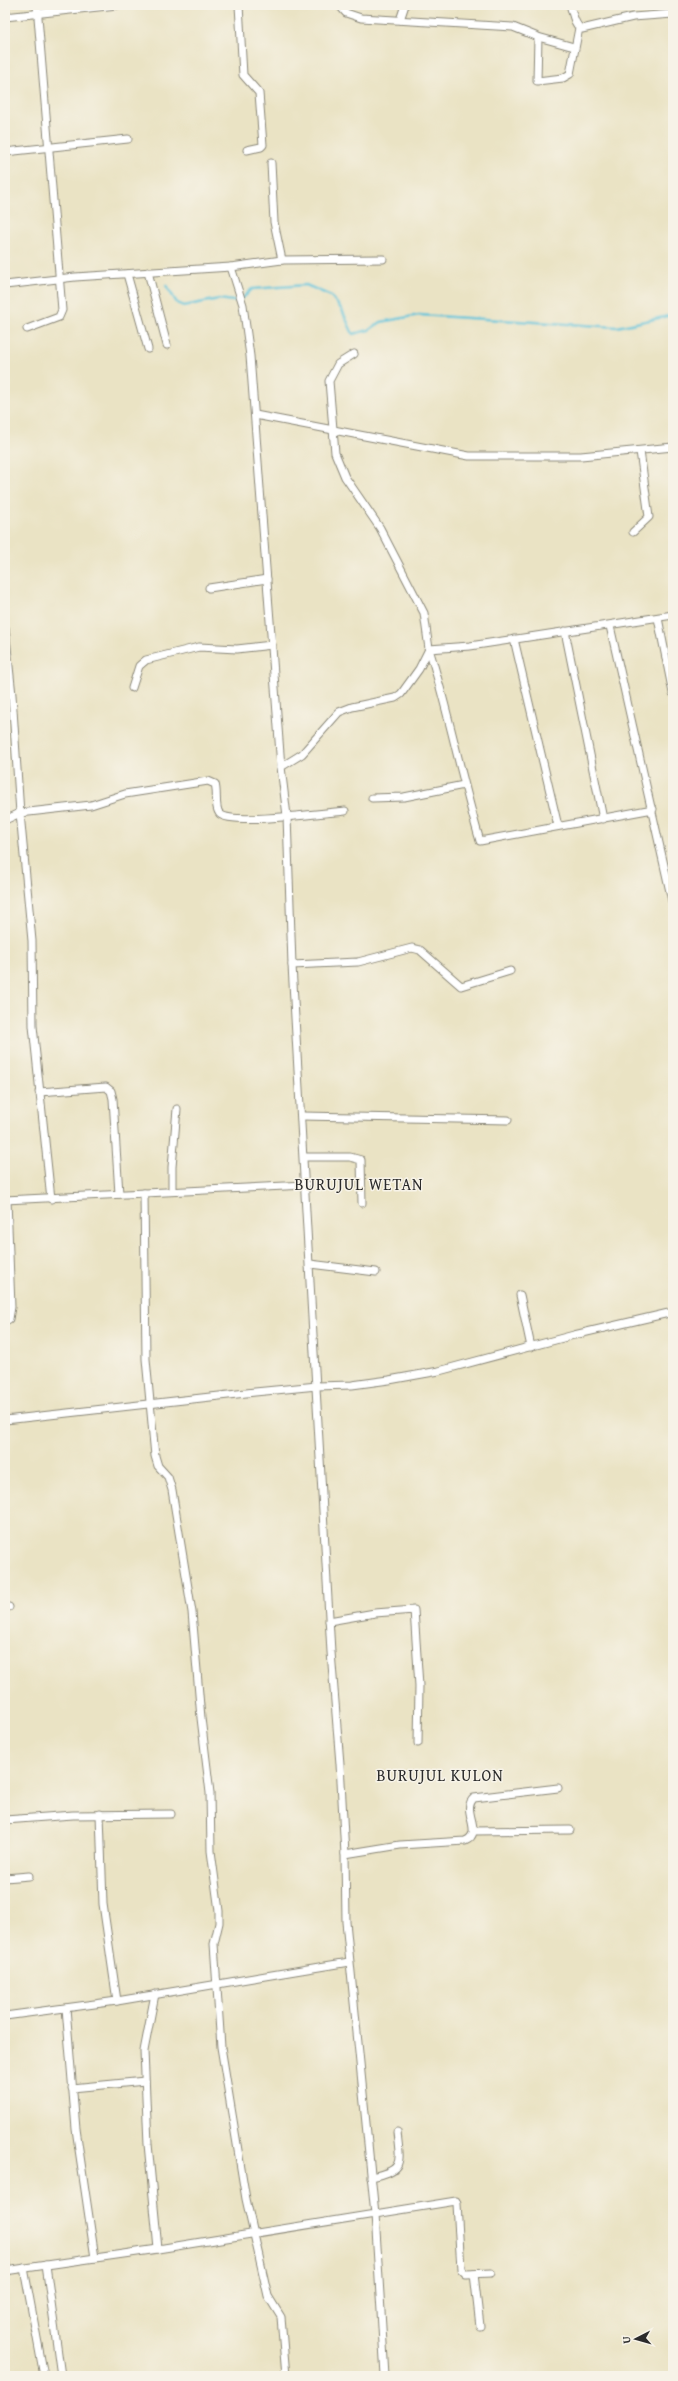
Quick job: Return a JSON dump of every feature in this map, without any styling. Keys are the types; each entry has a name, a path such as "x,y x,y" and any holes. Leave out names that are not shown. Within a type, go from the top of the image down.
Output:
{"street":[{"path":"27,329 61,315 60,279 37,5"},
{"path":"5,17 117,5"},
{"path":"239,5 244,75 259,93 264,145 247,150"},
{"path":"339,5 346,13 354,16 513,27 574,47"},
{"path":"400,20 405,5"},
{"path":"538,36 537,81 568,77 572,67 574,47 579,28 570,5"},
{"path":"579,28 585,29 633,17 673,14"},
{"path":"5,152 128,140"},
{"path":"271,163 274,222 282,260"},
{"path":"5,284 231,266 282,260 383,259"},
{"path":"231,266 243,305 255,415 281,767 287,816 292,965 305,1157 330,1621 345,1854 349,1962 375,2214 385,2376"},
{"path":"148,272 167,345"},
{"path":"127,274 148,349"},
{"path":"354,354 338,364 330,378 329,389 333,447 340,468 380,528 424,613 429,649 458,750 464,785 480,841 653,809"},
{"path":"255,415 331,428 469,456 554,457 640,451 673,447"},
{"path":"633,532 649,517 640,451"},
{"path":"209,588 267,579"},
{"path":"429,649 470,646 565,631 610,626 673,615"},
{"path":"658,618 673,693"},
{"path":"610,626 639,762 653,809 673,905"},
{"path":"5,628 7,676 32,941 34,1026 39,1092 51,1199"},
{"path":"565,631 603,819"},
{"path":"514,639 558,826"},
{"path":"132,688 139,666 146,660 199,647 237,649 272,646"},
{"path":"281,767 306,750 339,712 352,707 395,698 401,694 416,674 429,649"},
{"path":"5,820 20,813 91,804 126,794 208,781 214,782 217,788 217,809 222,815 255,819 345,811"},
{"path":"372,798 404,797 464,785"},
{"path":"292,965 358,962 412,948 420,950 461,986 510,971"},
{"path":"39,1092 106,1087 110,1090 113,1099 118,1194"},
{"path":"172,1191 172,1167 177,1109"},
{"path":"302,1116 508,1120"},
{"path":"305,1157 350,1157 361,1160 362,1203"},
{"path":"5,1321 10,1319 11,1307 6,1200 51,1199 172,1191 306,1185"},
{"path":"144,1193 146,1359 150,1404 156,1460 168,1478 172,1490 192,1612 201,1718 210,1793 211,1851 219,1911 219,1923 214,1944 216,1985 226,2088 246,2199 268,2296 281,2316 286,2376"},
{"path":"310,1264 376,1272"},
{"path":"520,1295 531,1347"},
{"path":"5,1420 317,1386 352,1385 389,1380 439,1371 673,1312"},
{"path":"330,1621 375,1613 414,1610 419,1686 418,1743"},
{"path":"345,1854 400,1845 465,1841 472,1836 474,1830 469,1806 474,1798 558,1788"},
{"path":"100,1814 103,1904 117,2001"},
{"path":"5,1820 100,1814 171,1814"},
{"path":"474,1830 570,1830"},
{"path":"5,1878 29,1876"},
{"path":"5,2016 117,2001 349,1962"},
{"path":"155,1994 144,2051 148,2144 158,2249"},
{"path":"66,2008 76,2128 95,2258"},
{"path":"72,2088 145,2081"},
{"path":"371,2177 390,2173 396,2169 399,2160 397,2132"},
{"path":"5,2242 6,2270 158,2249 456,2201 461,2269 466,2274 491,2273"},
{"path":"46,2265 61,2376"},
{"path":"24,2268 44,2376"},
{"path":"474,2274 480,2326"}],"waterway":[{"path":"166,285 177,303 184,306 219,299 233,301 244,297 252,289 306,285 331,296 342,310 353,334 369,330 381,322 419,315 617,327 673,315"}],"district":[{"name":"BURUJUL WETAN","path":"359,1184"},
{"name":"BURUJUL KULON","path":"440,1775"}]}
